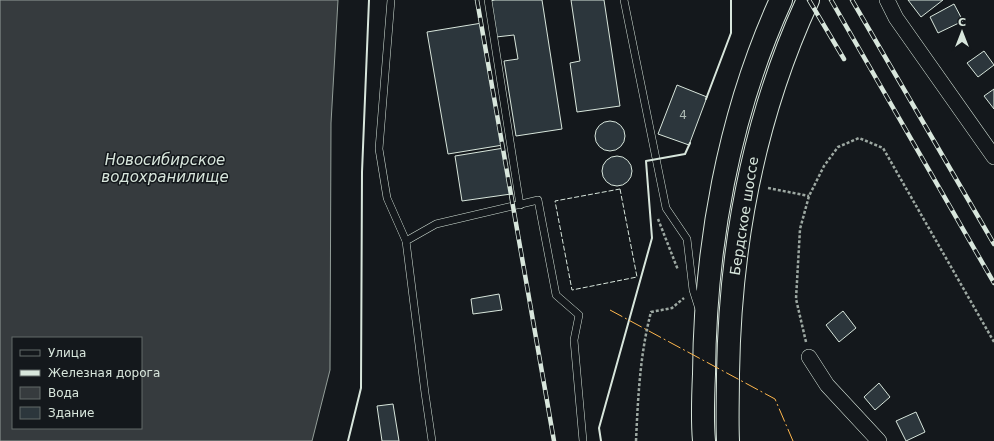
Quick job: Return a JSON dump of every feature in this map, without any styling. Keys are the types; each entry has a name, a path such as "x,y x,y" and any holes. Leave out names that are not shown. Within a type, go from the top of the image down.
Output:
{"highway":[{"name":"Бердское шоссе","path":"704,441 704,328 712,252 724,179 734,129 751,74 781,0"},
{"name":"Бердское шоссе","path":"728,441 729,330 736,255 748,184 759,135 775,82 808,0"}],"street":[{"path":"888,0 896,18 994,157"},
{"path":"809,357 827,384 879,441"}],"lane":[{"path":"390,0 379,149 388,198 406,241 424,393 432,441"},
{"path":"488,0 520,205"},
{"path":"624,0 666,208 687,239 693,290 704,328"},
{"path":"406,241 436,224 538,200 556,295 578,315 574,340 582,441"}],"path":[{"path":"809,357 796,299 800,229 809,196 824,166 838,147 859,138 883,148 994,342"},
{"path":"768,188 809,196"},
{"path":"658,219 679,274"},
{"path":"636,441 638,394 646,333 651,312 672,308 693,290"}],"water":[{"name":"Новосибирское водохранилище","path":"0,0 338,0 331,123 330,370 312,441 0,441"}],"building":[{"path":"542,0 562,129 516,136 504,61 518,59 514,35 496,37 490,1"},
{"path":"571,0 604,0 620,106 577,112 570,63 580,61"},
{"path":"908,0 943,0 921,17"},
{"path":"954,4 963,21 938,33 930,17"},
{"path":"482,23 503,145 448,154 427,32"},
{"path":"984,51 994,65 978,77 967,63"},
{"path":"677,85 707,97 689,145 658,134"},
{"path":"994,89 994,109 984,96"},
{"path":"610,121 621,125 625,136 621,147 610,151 599,147 595,136 599,125"},
{"path":"504,148 511,194 462,201 455,156"},
{"path":"617,156 628,160 632,171 628,182 617,186 606,182 602,171 606,160"},
{"path":"499,294 502,310 473,314 471,299"},
{"path":"843,311 856,328 839,342 826,325"},
{"path":"879,383 890,397 875,410 864,397"},
{"path":"393,404 399,441 382,441 377,406"},
{"path":"916,412 925,432 906,441 896,421"}],"railway":[{"path":"477,0 554,441"},
{"path":"809,0 844,59"},
{"path":"831,0 994,283"},
{"path":"852,0 994,244"}],"fence":[{"path":"620,189 637,277 572,290 555,201 620,189"}],"wall":[{"path":"348,441 361,388 362,172 369,0"},
{"path":"706,99 731,33 731,0"},
{"path":"601,441 599,428 652,238 646,161 685,154 690,143"}],"power":[{"path":"610,310 775,399 793,441"}]}
